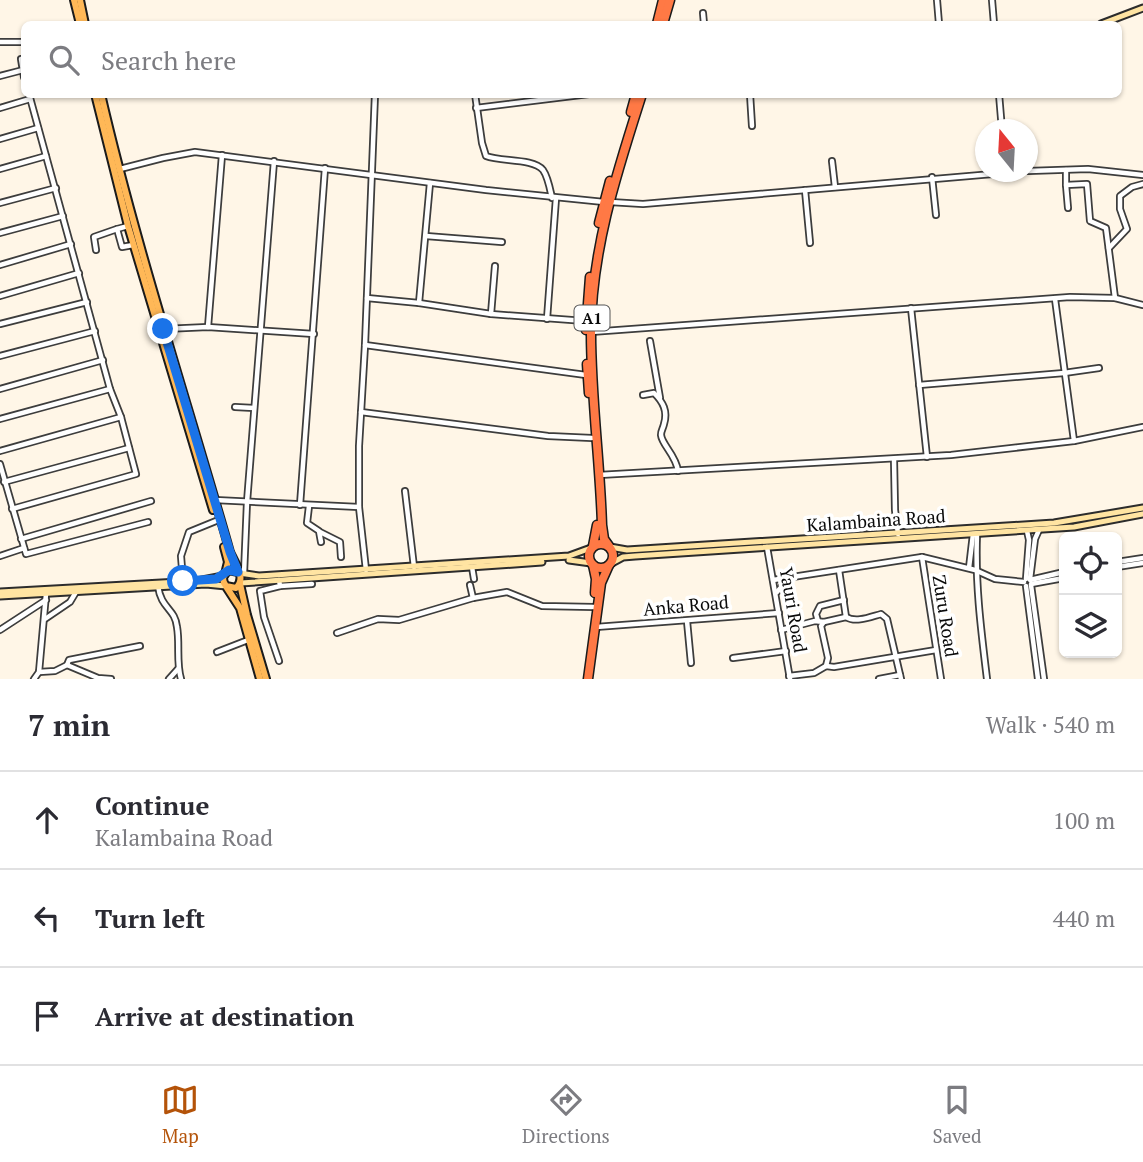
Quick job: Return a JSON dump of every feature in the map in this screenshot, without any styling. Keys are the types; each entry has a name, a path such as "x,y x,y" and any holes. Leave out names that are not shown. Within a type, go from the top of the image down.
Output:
{"highway":[{"path":"658,21 663,0"},
{"path":"664,21 670,0"},
{"name":"A1","path":"592,547 597,527 586,321 590,273 635,98"},
{"name":"A1","path":"610,547 604,539 601,525 591,332 598,256 607,202 641,98"},
{"path":"601,543 610,547 614,554 601,583 586,679 596,579 589,556 592,547 601,543"},
{"path":"592,564 599,568 610,564"}],"main road":[{"path":"77,0 80,21"},
{"path":"77,0 84,21"},
{"path":"1109,21 1143,8"},
{"path":"96,98 133,245 228,562 224,575 226,587 240,608 260,679"},
{"path":"102,98 163,329 214,500 240,573 247,615 266,679"},
{"name":"Kalambaina Road","path":"610,547 626,550 1054,523 1143,509"},
{"path":"610,564 623,557 1074,527 1143,514"},
{"path":"0,594 216,579 232,570 259,576 569,556 592,547"},
{"path":"0,594 46,597 76,592 206,584 236,588 241,583 280,583 577,559 592,564"}],"street":[{"path":"937,0 939,21"},
{"path":"992,0 994,21"},
{"path":"703,13 704,21"},
{"path":"0,42 21,42"},
{"path":"0,76 21,71"},
{"path":"0,108 27,98"},
{"path":"12,509 136,474 30,98"},
{"path":"366,570 359,507 375,98"},
{"path":"475,98 486,156 537,165 545,173 554,198 547,319"},
{"path":"476,108 557,98"},
{"path":"750,98 752,126"},
{"path":"999,98 1001,119"},
{"path":"0,139 38,128"},
{"path":"119,169 185,153 222,155 554,198 643,204 975,174"},
{"path":"208,327 222,155"},
{"path":"0,169 47,156"},
{"path":"240,573 274,161"},
{"path":"832,161 835,187"},
{"path":"300,505 325,168"},
{"path":"1038,171 1088,169 1143,175"},
{"path":"1066,170 1068,208"},
{"path":"932,177 936,215"},
{"path":"419,303 430,183"},
{"path":"1066,185 1087,184 1090,221 1106,228 1115,298"},
{"path":"1109,248 1127,229 1120,209 1120,196 1132,187 1143,184"},
{"path":"0,203 55,188"},
{"path":"806,190 810,243"},
{"path":"0,233 63,216"},
{"path":"96,250 94,237 128,226"},
{"path":"117,229 122,247 133,245"},
{"path":"426,236 502,242"},
{"path":"0,265 71,244"},
{"path":"491,314 495,266"},
{"path":"0,296 79,273"},
{"path":"367,298 491,314 586,321"},
{"path":"591,332 1055,299 1115,298 1143,305"},
{"path":"1055,299 1074,441"},
{"path":"0,324 87,302"},
{"path":"911,308 926,457"},
{"path":"163,329 208,327 314,334"},
{"path":"0,356 95,331"},
{"path":"650,341 660,399 666,411 661,436 674,456 678,471"},
{"path":"365,345 588,375"},
{"path":"0,389 103,360"},
{"path":"919,386 1099,368"},
{"path":"0,419 110,389"},
{"path":"643,395 654,393 660,399"},
{"path":"235,407 254,408"},
{"path":"361,412 548,436 592,438"},
{"path":"0,451 121,417"},
{"path":"599,475 926,457 1074,441 1143,427"},
{"path":"4,482 129,447"},
{"path":"894,459 898,534"},
{"path":"0,464 26,555 148,522"},
{"path":"405,491 414,566"},
{"path":"214,500 359,507"},
{"path":"21,539 151,501"},
{"path":"309,506 307,523 340,542 341,557"},
{"path":"183,581 181,556 189,532 216,521"},
{"path":"1028,582 1039,530"},
{"path":"319,531 321,542"},
{"path":"1027,531 1028,582 1038,679"},
{"path":"968,568 975,534"},
{"path":"975,534 977,610 987,679"},
{"name":"Yauri Road","path":"767,547 790,677"},
{"path":"0,556 23,548"},
{"path":"773,580 922,558 975,570 995,579 1028,582 1059,579"},
{"name":"Zuru Road","path":"922,558 941,679"},
{"path":"1122,562 1143,560"},
{"path":"1122,566 1143,560"},
{"path":"472,567 474,579"},
{"path":"839,570 846,617"},
{"path":"1028,582 1059,573"},
{"path":"776,595 780,585 790,577"},
{"path":"279,661 264,617 260,591 280,583 312,584"},
{"path":"470,585 473,598"},
{"path":"158,586 160,601 173,615 177,626 178,669 181,679"},
{"path":"44,620 70,602 76,592"},
{"path":"337,633 378,619 399,620 473,598 512,592 542,606 594,607"},
{"path":"34,679 39,672 46,597"},
{"path":"0,630 46,597"},
{"path":"826,666 828,658 821,621 816,614 820,606 844,600"},
{"name":"Anka Road","path":"595,627 779,613"},
{"path":"781,630 846,617 854,620 884,615 897,656 900,677 879,679"},
{"path":"687,621 691,663"},
{"path":"217,652 248,640"},
{"path":"1036,642 1044,679"},
{"path":"67,666 69,660 140,646"},
{"path":"790,677 814,673 826,666 936,650"},
{"path":"733,658 786,651"},
{"path":"39,672 55,671 67,666 98,678 111,679"},
{"path":"169,679 178,669"}],"route":[{"path":"163,329 238,572 229,570 216,579 183,581"}]}
